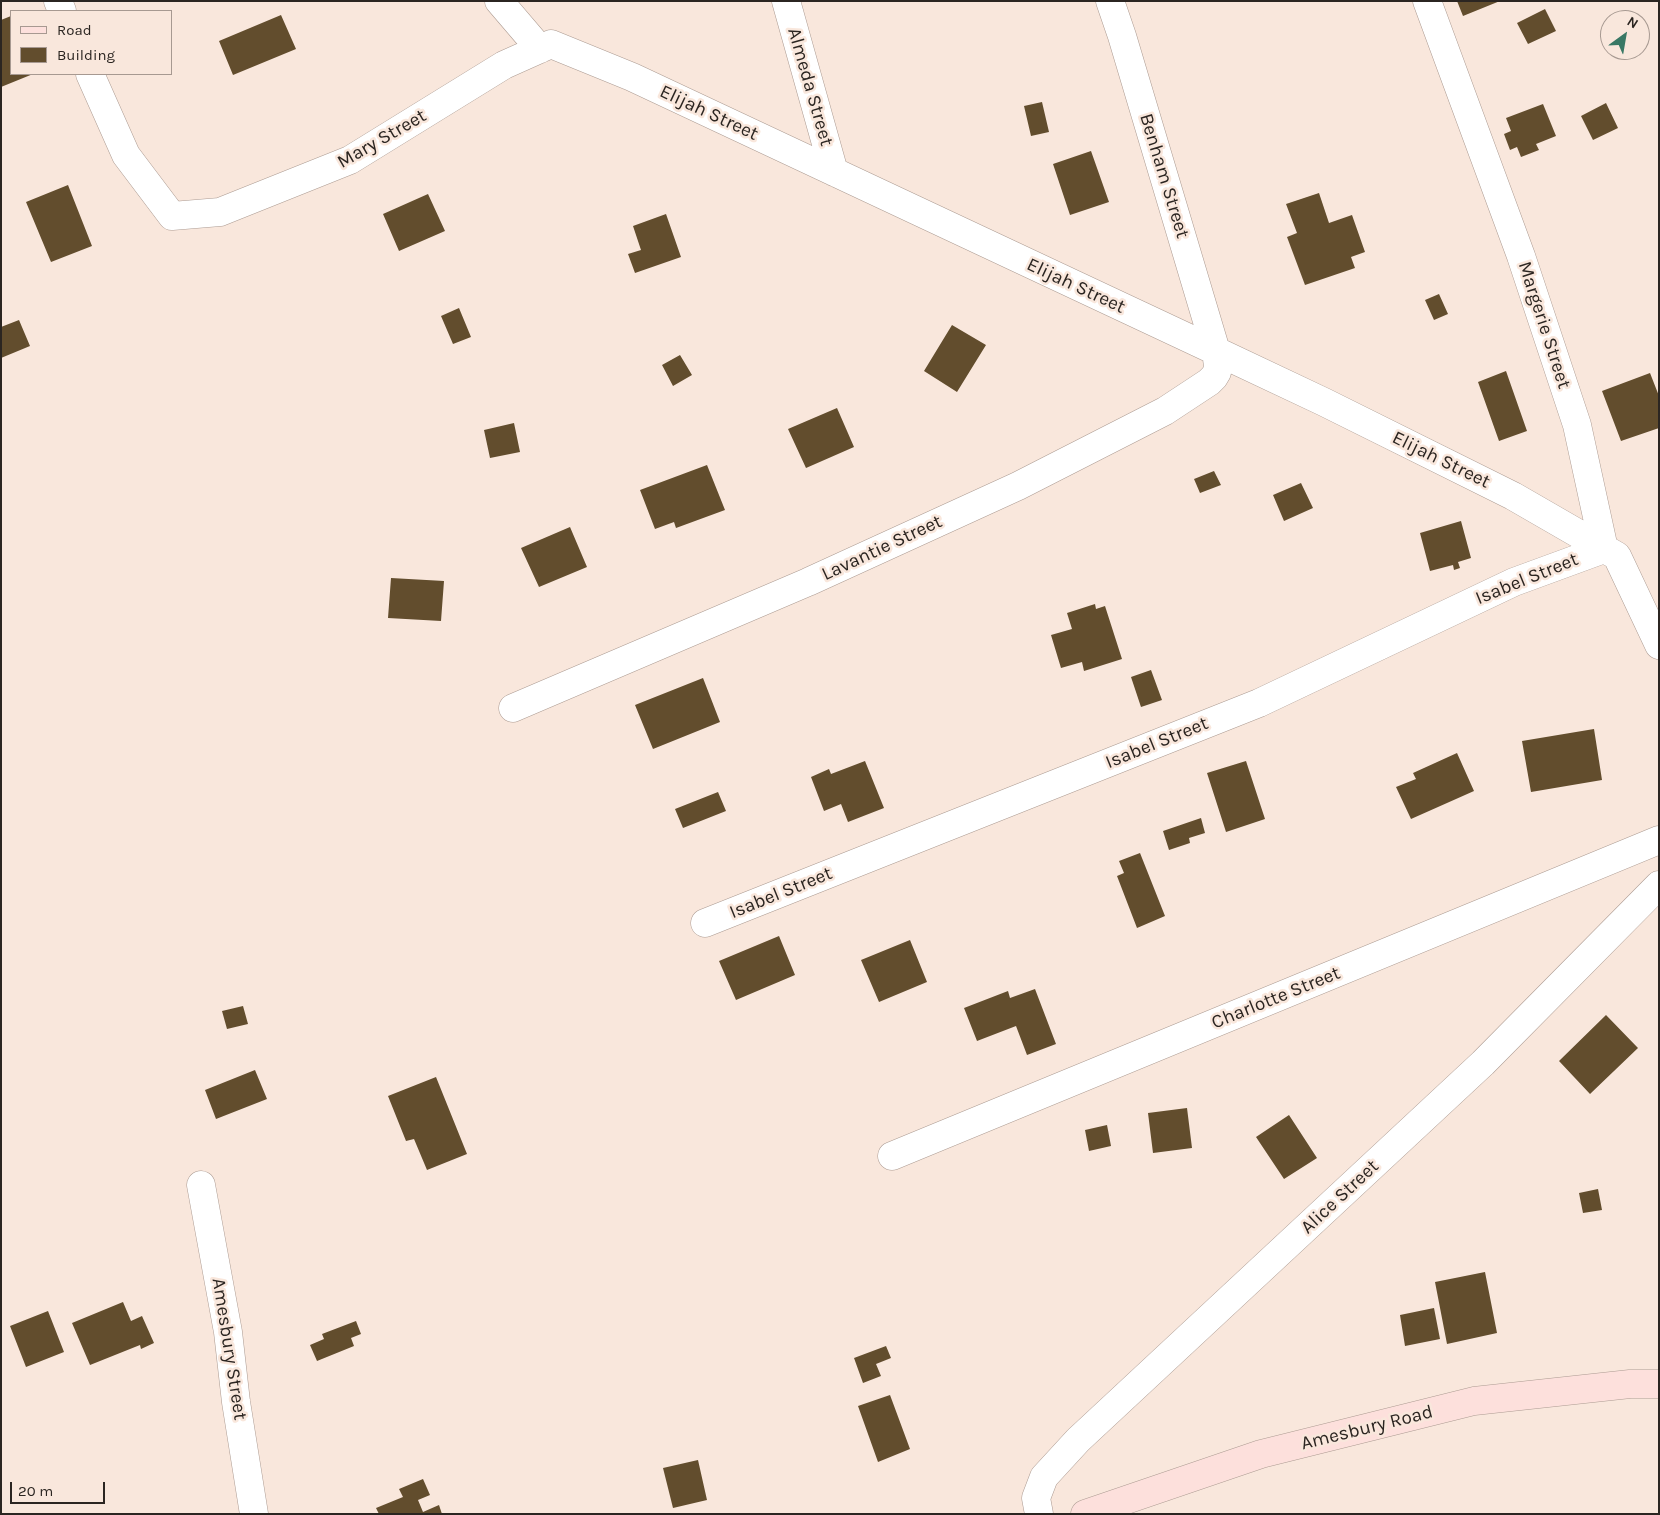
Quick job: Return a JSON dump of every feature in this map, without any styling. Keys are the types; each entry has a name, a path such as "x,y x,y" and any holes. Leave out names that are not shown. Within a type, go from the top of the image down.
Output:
{"main road":[{"name":"Amesbury Road","path":"1085,1514 1260,1454 1474,1402 1630,1384 1659,1384"}],"street":[{"path":"499,1 540,49"},
{"name":"Almeda Street","path":"786,1 834,172"},
{"name":"Benham Street","path":"1110,1 1216,351"},
{"name":"Margerie Street","path":"1427,1 1521,256 1577,425 1604,549"},
{"name":"Elijah Street","path":"540,49 551,44 632,77 1216,351 1324,402 1513,496 1604,549"},
{"name":"Mary Street","path":"90,75 126,156 172,216 220,212 350,160 504,65 540,49"},
{"name":"Lavantie Street","path":"514,708 808,582 1018,486 1165,411 1209,382 1217,372 1216,351"},
{"path":"1604,549 1617,556 1659,645"},
{"name":"Isabel Street","path":"704,923 1259,703 1514,582 1604,549"},
{"name":"Charlotte Street","path":"892,1156 1659,840"},
{"name":"Alice Street","path":"1039,1514 1036,1498 1044,1477 1078,1440 1483,1063 1659,884"},
{"name":"Amesbury Street","path":"201,1185 228,1332 236,1402 254,1514"}],"building":[{"path":"1457,1 1500,1 1463,16"},
{"path":"1545,9 1556,31 1528,44 1517,23"},
{"path":"281,15 296,49 233,75 219,41"},
{"path":"10,16 10,75 31,75 1,87 1,20"},
{"path":"1042,102 1049,132 1031,136 1024,106"},
{"path":"1606,103 1618,128 1593,140 1581,116"},
{"path":"1543,104 1556,136 1536,144 1539,150 1521,157 1517,147 1510,150 1504,134 1511,131 1506,118"},
{"path":"1091,151 1109,202 1070,215 1053,164"},
{"path":"68,185 92,246 51,262 26,202"},
{"path":"1319,193 1329,223 1352,215 1365,252 1351,257 1355,268 1305,285 1287,237 1297,233 1286,204"},
{"path":"428,194 445,231 399,251 383,214"},
{"path":"666,214 681,257 635,273 628,254 641,250 633,226"},
{"path":"1439,294 1448,314 1434,320 1425,300"},
{"path":"459,308 471,337 453,344 441,316"},
{"path":"19,320 30,346 1,358 1,327"},
{"path":"952,325 986,345 957,392 924,371"},
{"path":"680,355 692,375 673,386 662,365"},
{"path":"1506,371 1527,431 1499,441 1478,382"},
{"path":"1650,373 1659,396 1659,428 1621,441 1602,391"},
{"path":"837,408 854,447 806,468 788,429"},
{"path":"514,423 520,452 490,458 484,430"},
{"path":"707,465 725,510 676,528 674,522 655,529 640,490"},
{"path":"1214,471 1221,485 1200,493 1194,479"},
{"path":"1301,483 1313,508 1284,521 1273,495"},
{"path":"1461,521 1471,558 1458,562 1460,568 1454,570 1453,565 1430,571 1420,533"},
{"path":"570,527 587,567 539,587 521,548"},
{"path":"391,578 444,581 441,621 388,618"},
{"path":"1095,604 1096,609 1105,606 1122,659 1084,671 1082,662 1061,668 1051,635 1072,629 1067,613"},
{"path":"1151,670 1162,700 1141,707 1131,677"},
{"path":"703,678 720,722 653,749 635,705"},
{"path":"1594,729 1602,780 1531,792 1522,741"},
{"path":"1457,753 1474,791 1411,819 1396,787 1416,779 1413,773"},
{"path":"865,761 884,808 848,822 841,804 824,811 811,777 829,769 831,774"},
{"path":"1246,761 1265,819 1226,832 1207,773"},
{"path":"718,792 726,811 683,828 675,809"},
{"path":"1201,818 1205,833 1189,838 1190,843 1169,850 1163,831"},
{"path":"1140,853 1165,916 1137,928 1117,876 1124,873 1119,861"},
{"path":"779,936 795,975 736,1000 719,961"},
{"path":"910,940 927,982 879,1002 861,960"},
{"path":"1035,989 1056,1044 1027,1055 1016,1026 977,1041 964,1008 1008,991 1010,998"},
{"path":"243,1006 248,1024 227,1029 222,1011"},
{"path":"1606,1015 1638,1048 1590,1094 1559,1061"},
{"path":"255,1070 267,1099 216,1119 205,1090"},
{"path":"436,1077 467,1154 427,1170 414,1139 406,1141 388,1096"},
{"path":"1187,1108 1192,1148 1153,1153 1148,1113"},
{"path":"1289,1115 1317,1158 1284,1179 1256,1137"},
{"path":"1107,1125 1111,1146 1089,1151 1085,1130"},
{"path":"1598,1189 1602,1210 1583,1213 1579,1193"},
{"path":"1485,1272 1497,1333 1447,1344 1435,1282"},
{"path":"123,1302 131,1321 142,1316 154,1343 141,1349 140,1345 90,1365 72,1323"},
{"path":"1434,1308 1440,1339 1405,1346 1400,1315"},
{"path":"48,1311 64,1352 26,1367 10,1326"},
{"path":"356,1321 361,1334 351,1338 354,1346 317,1361 310,1345 324,1339 322,1334"},
{"path":"886,1346 891,1358 876,1364 881,1376 863,1383 854,1358"},
{"path":"890,1395 910,1449 878,1462 858,1406"},
{"path":"698,1460 707,1500 673,1508 663,1468"},
{"path":"423,1479 430,1495 418,1500 423,1512 439,1505 442,1514 379,1514 376,1508 403,1497 399,1489"}]}
